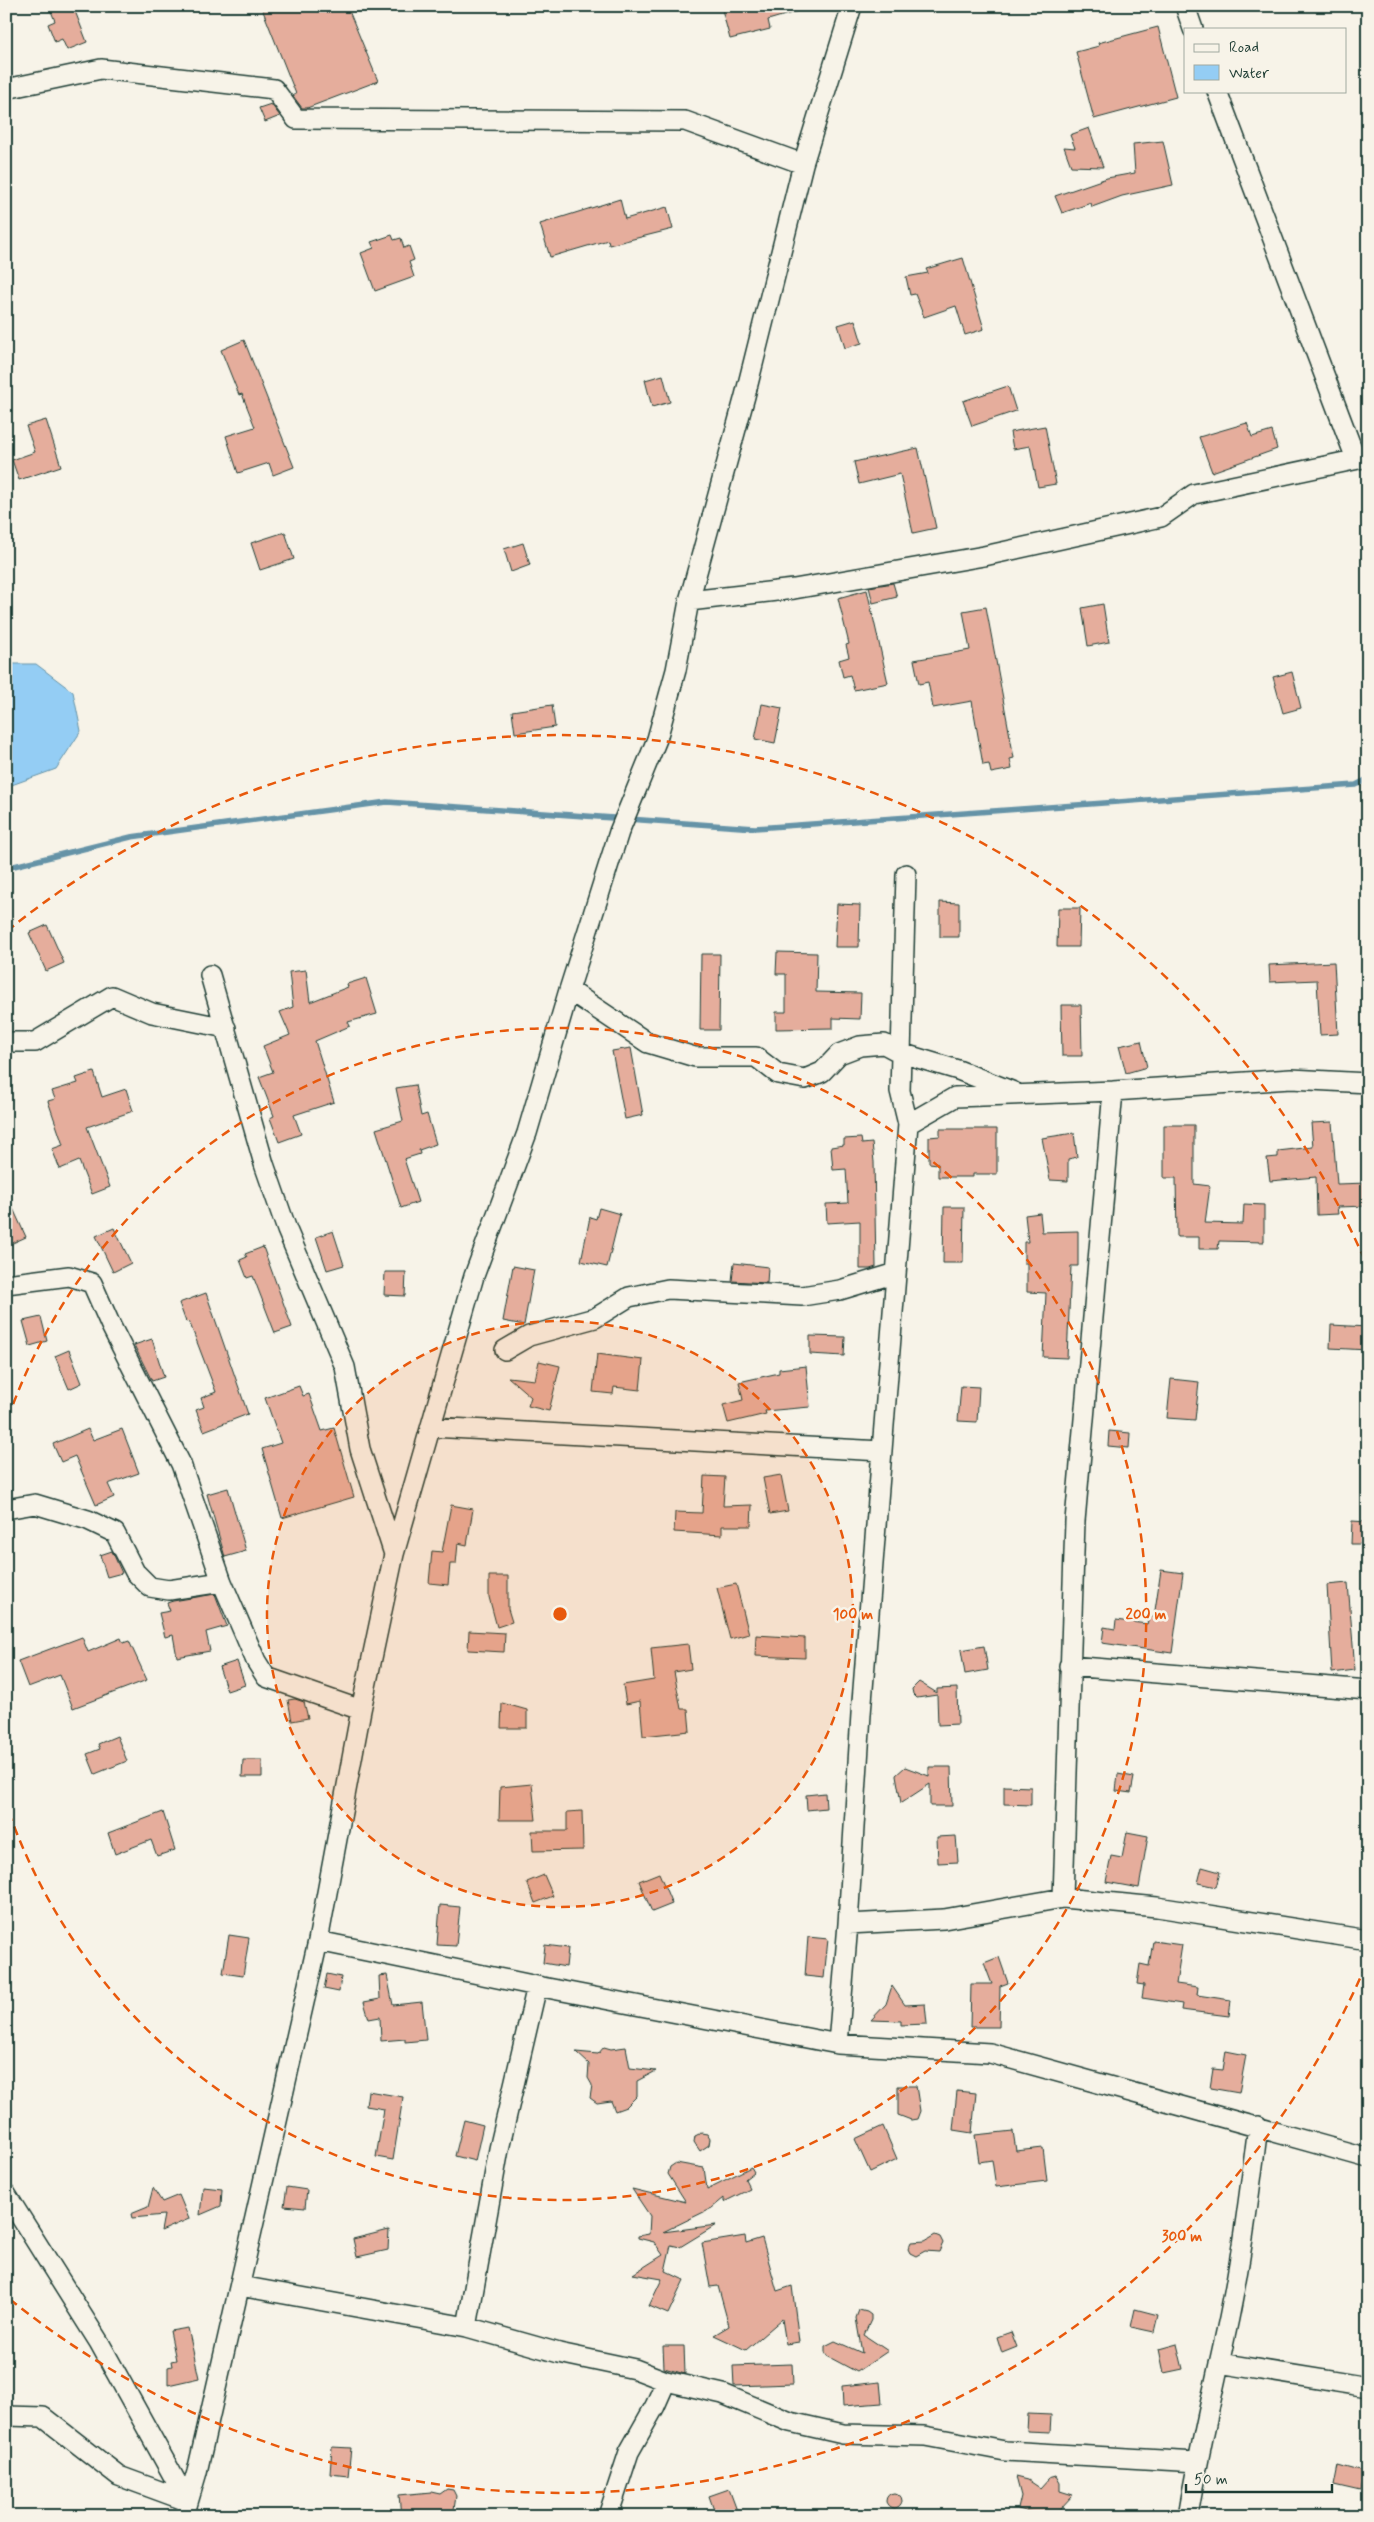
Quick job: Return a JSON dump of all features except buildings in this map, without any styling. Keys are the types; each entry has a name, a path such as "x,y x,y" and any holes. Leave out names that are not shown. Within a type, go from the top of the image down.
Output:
{"street":[{"path":"186,2508 197,2472 318,1941 361,1710 394,1554 474,1276 527,1134 569,990 619,832 656,739 676,670 689,600 745,396 803,164 852,6"},
{"path":"1184,6 1193,28"},
{"path":"6,89 100,69 274,90 296,119 685,121 803,164"},
{"path":"689,600 794,589 984,556 1161,518 1194,494 1362,458 1217,92"},
{"path":"838,2044 848,1924 861,1714 908,1124 900,1091 906,874"},
{"path":"210,975 264,1164 287,1230 345,1367 360,1450 394,1554"},
{"path":"569,990 648,1043 696,1057 756,1057 778,1074 806,1079 822,1072 839,1054 860,1046 884,1044 901,1053 958,1070 1021,1094"},
{"path":"6,1042 35,1042 112,996 152,1013 226,1028"},
{"path":"908,1124 954,1097 1113,1091 1291,1079 1368,1082"},
{"path":"1063,1898 1075,1521 1113,1091"},
{"path":"505,1350 529,1336 595,1318 629,1297 668,1289 802,1296 840,1290 896,1273"},
{"path":"6,1284 69,1276 92,1283 111,1326 181,1464 222,1582 256,1661 266,1677 361,1710"},
{"path":"431,1427 882,1451"},
{"path":"6,1510 35,1504 88,1520 115,1533 135,1572 150,1587 169,1590 222,1582"},
{"path":"1069,1666 1368,1690"},
{"path":"848,1924 944,1919 1063,1898 1157,1907 1368,1940"},
{"path":"318,1941 536,1986 838,2044 990,2052 1368,2158"},
{"path":"467,2327 499,2150 536,1986"},
{"path":"1188,2516 1197,2462 1246,2224 1258,2126"},
{"path":"6,2194 99,2342 186,2508"},
{"path":"240,2286 467,2327 559,2353 635,2369 666,2381 723,2394 790,2422 843,2434 924,2436 1005,2451 1197,2462"},
{"path":"1218,2363 1368,2387"},
{"path":"608,2516 629,2452 655,2406 666,2381"},
{"path":"6,2416 43,2417 119,2476 186,2508"}],"water":[{"path":"6,664 36,664 73,692 81,731 56,769 6,787"}],"waterway":[{"path":"6,868 131,837 387,802 755,828 1356,785 1368,779"}]}
